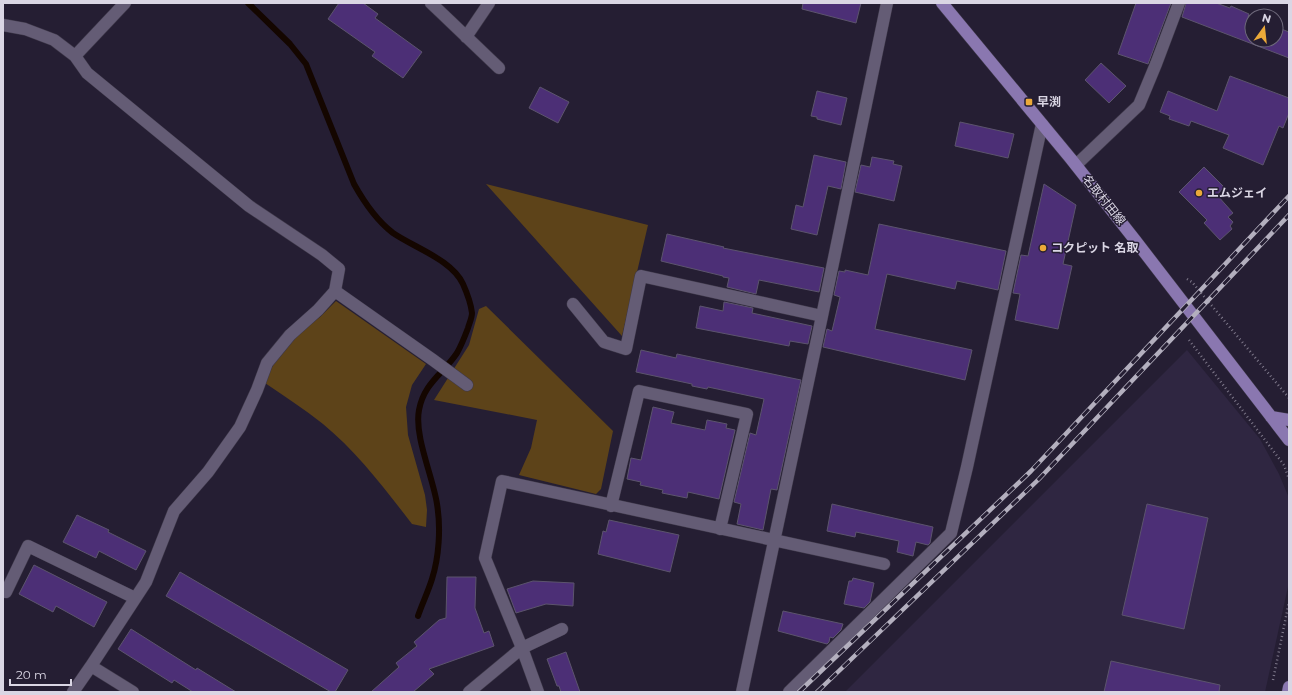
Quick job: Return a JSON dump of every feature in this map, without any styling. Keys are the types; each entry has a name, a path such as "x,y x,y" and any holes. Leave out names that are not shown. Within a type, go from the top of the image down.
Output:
{"main road":[{"name":"名取村田線","path":"942,3 1076,165 1289,440"},
{"path":"1271,417 1289,420"},
{"path":"1288,692 1289,687"}],"street":[{"path":"75,56 125,3"},
{"path":"431,3 498,68"},
{"path":"466,37 489,3"},
{"path":"742,692 887,3"},
{"path":"1076,165 1139,105 1179,3"},
{"path":"3,26 25,29 54,40 75,56 87,73 248,206 322,255 339,269 335,290 318,310 290,335 267,363 257,390 240,427 208,472 174,511 146,582 73,692"},
{"path":"790,692 951,533 967,467 1042,124"},
{"path":"573,304 604,342 626,349 641,276 822,316"},
{"path":"335,290 467,385"},
{"path":"611,506 639,392 747,414 720,530"},
{"path":"538,692 522,648 485,558 502,481 720,530 884,564"},
{"path":"6,592 28,546 135,598"},
{"path":"469,692 522,648 562,629"},
{"path":"91,666 133,692"}],"path":[{"path":"1284,465 1289,478"},
{"path":"1272,684 1289,602"}],"shaded area":[{"path":"486,184 648,225 622,336"},
{"path":"336,301 426,364 412,385 406,407 408,435 425,495 427,510 426,527 412,524 370,471 323,424 265,383 273,365 293,338 320,317"},
{"path":"486,306 613,431 601,489 596,494 519,475 531,448 537,420 434,400 469,345 479,309"},
{"path":"1187,350 1260,439 1279,474 1289,498 1289,582 1265,692 845,692"}],"building":[{"path":"339,3 363,3 378,14 375,18 422,52 403,78 372,56 375,52 328,19"},
{"path":"803,3 861,3 856,23 802,9"},
{"path":"1136,3 1171,3 1148,64 1118,54"},
{"path":"1186,3 1216,3 1230,8 1231,6 1244,12 1244,41 1182,17"},
{"path":"1284,30 1289,32 1289,58 1263,48 1284,48"},
{"path":"1101,63 1126,86 1109,103 1085,80"},
{"path":"1230,76 1289,98 1289,113 1283,128 1279,126 1263,165 1223,148 1229,135 1191,121 1189,126 1169,119 1170,116 1160,112 1168,91 1217,111"},
{"path":"540,87 569,102 558,123 529,108"},
{"path":"817,91 847,98 841,125 811,116"},
{"path":"960,122 1014,134 1008,158 955,146"},
{"path":"814,155 846,162 841,189 828,186 817,235 791,229 796,205 803,207"},
{"path":"872,157 894,161 893,164 902,166 894,201 855,192 861,165 870,167"},
{"path":"1204,167 1224,187 1217,195 1233,213 1228,217 1233,222 1230,226 1232,229 1220,240 1204,223 1207,220 1179,192"},
{"path":"1044,184 1076,205 1063,264 1072,266 1058,329 1015,320 1020,294 1013,293 1021,255 1028,256"},
{"path":"879,224 1006,251 998,290 957,281 955,289 887,274 875,329 972,350 965,380 823,347 827,329 832,331 840,297 834,295 839,271 845,272 845,270 868,275"},
{"path":"667,234 724,247 723,248 824,268 819,292 759,280 756,294 727,287 729,278 661,261"},
{"path":"724,302 753,308 752,313 812,326 808,344 790,341 789,346 696,328 700,306 723,311"},
{"path":"641,350 676,358 677,354 801,380 777,490 771,489 763,530 737,524 741,504 734,502 750,433 756,435 764,399 708,387 707,389 692,386 692,384 636,372"},
{"path":"653,407 674,412 671,423 705,430 707,420 727,424 726,428 735,430 719,499 688,492 687,498 662,493 663,490 640,485 641,482 627,479 631,458 641,460"},
{"path":"832,504 933,527 930,543 928,545 916,542 913,556 897,552 899,541 856,532 855,537 827,531"},
{"path":"1147,504 1208,518 1184,629 1122,615"},
{"path":"77,515 109,530 108,532 146,551 136,570 99,551 96,558 63,542"},
{"path":"609,520 679,535 670,572 598,554 603,531 606,532"},
{"path":"34,565 107,602 94,627 56,606 53,612 19,594"},
{"path":"180,572 348,670 335,692 331,692 166,596"},
{"path":"447,577 476,577 475,608 484,633 489,631 494,646 429,669 434,674 413,692 371,692 399,667 396,663 417,646 414,642 439,620 446,618"},
{"path":"853,578 874,583 870,602 864,608 844,604 849,581 852,581"},
{"path":"533,581 574,583 573,606 546,604 516,613 507,589"},
{"path":"783,611 843,624 841,630 833,638 830,637 827,644 778,631"},
{"path":"131,629 196,670 197,668 236,692 193,692 174,680 172,683 118,649"},
{"path":"566,652 580,692 561,692 559,686 557,686 547,659"},
{"path":"1111,661 1220,685 1219,692 1104,692"}],"waterway":[{"path":"248,3 290,44 306,64 354,184 371,210 393,233 442,261 451,268 463,284 470,302 472,317 460,347 452,360 425,393 419,410 419,432 435,493 439,532 438,552 434,570 418,616"}],"railway":[{"path":"799,692 1031,471 1289,196"},
{"path":"817,692 1039,479 1289,215"}],"place":[{"name":"早渕","path":"1029,102"},
{"name":"エムジェイ","path":"1199,193"},
{"name":"コクピット 名取","path":"1043,248"}]}
